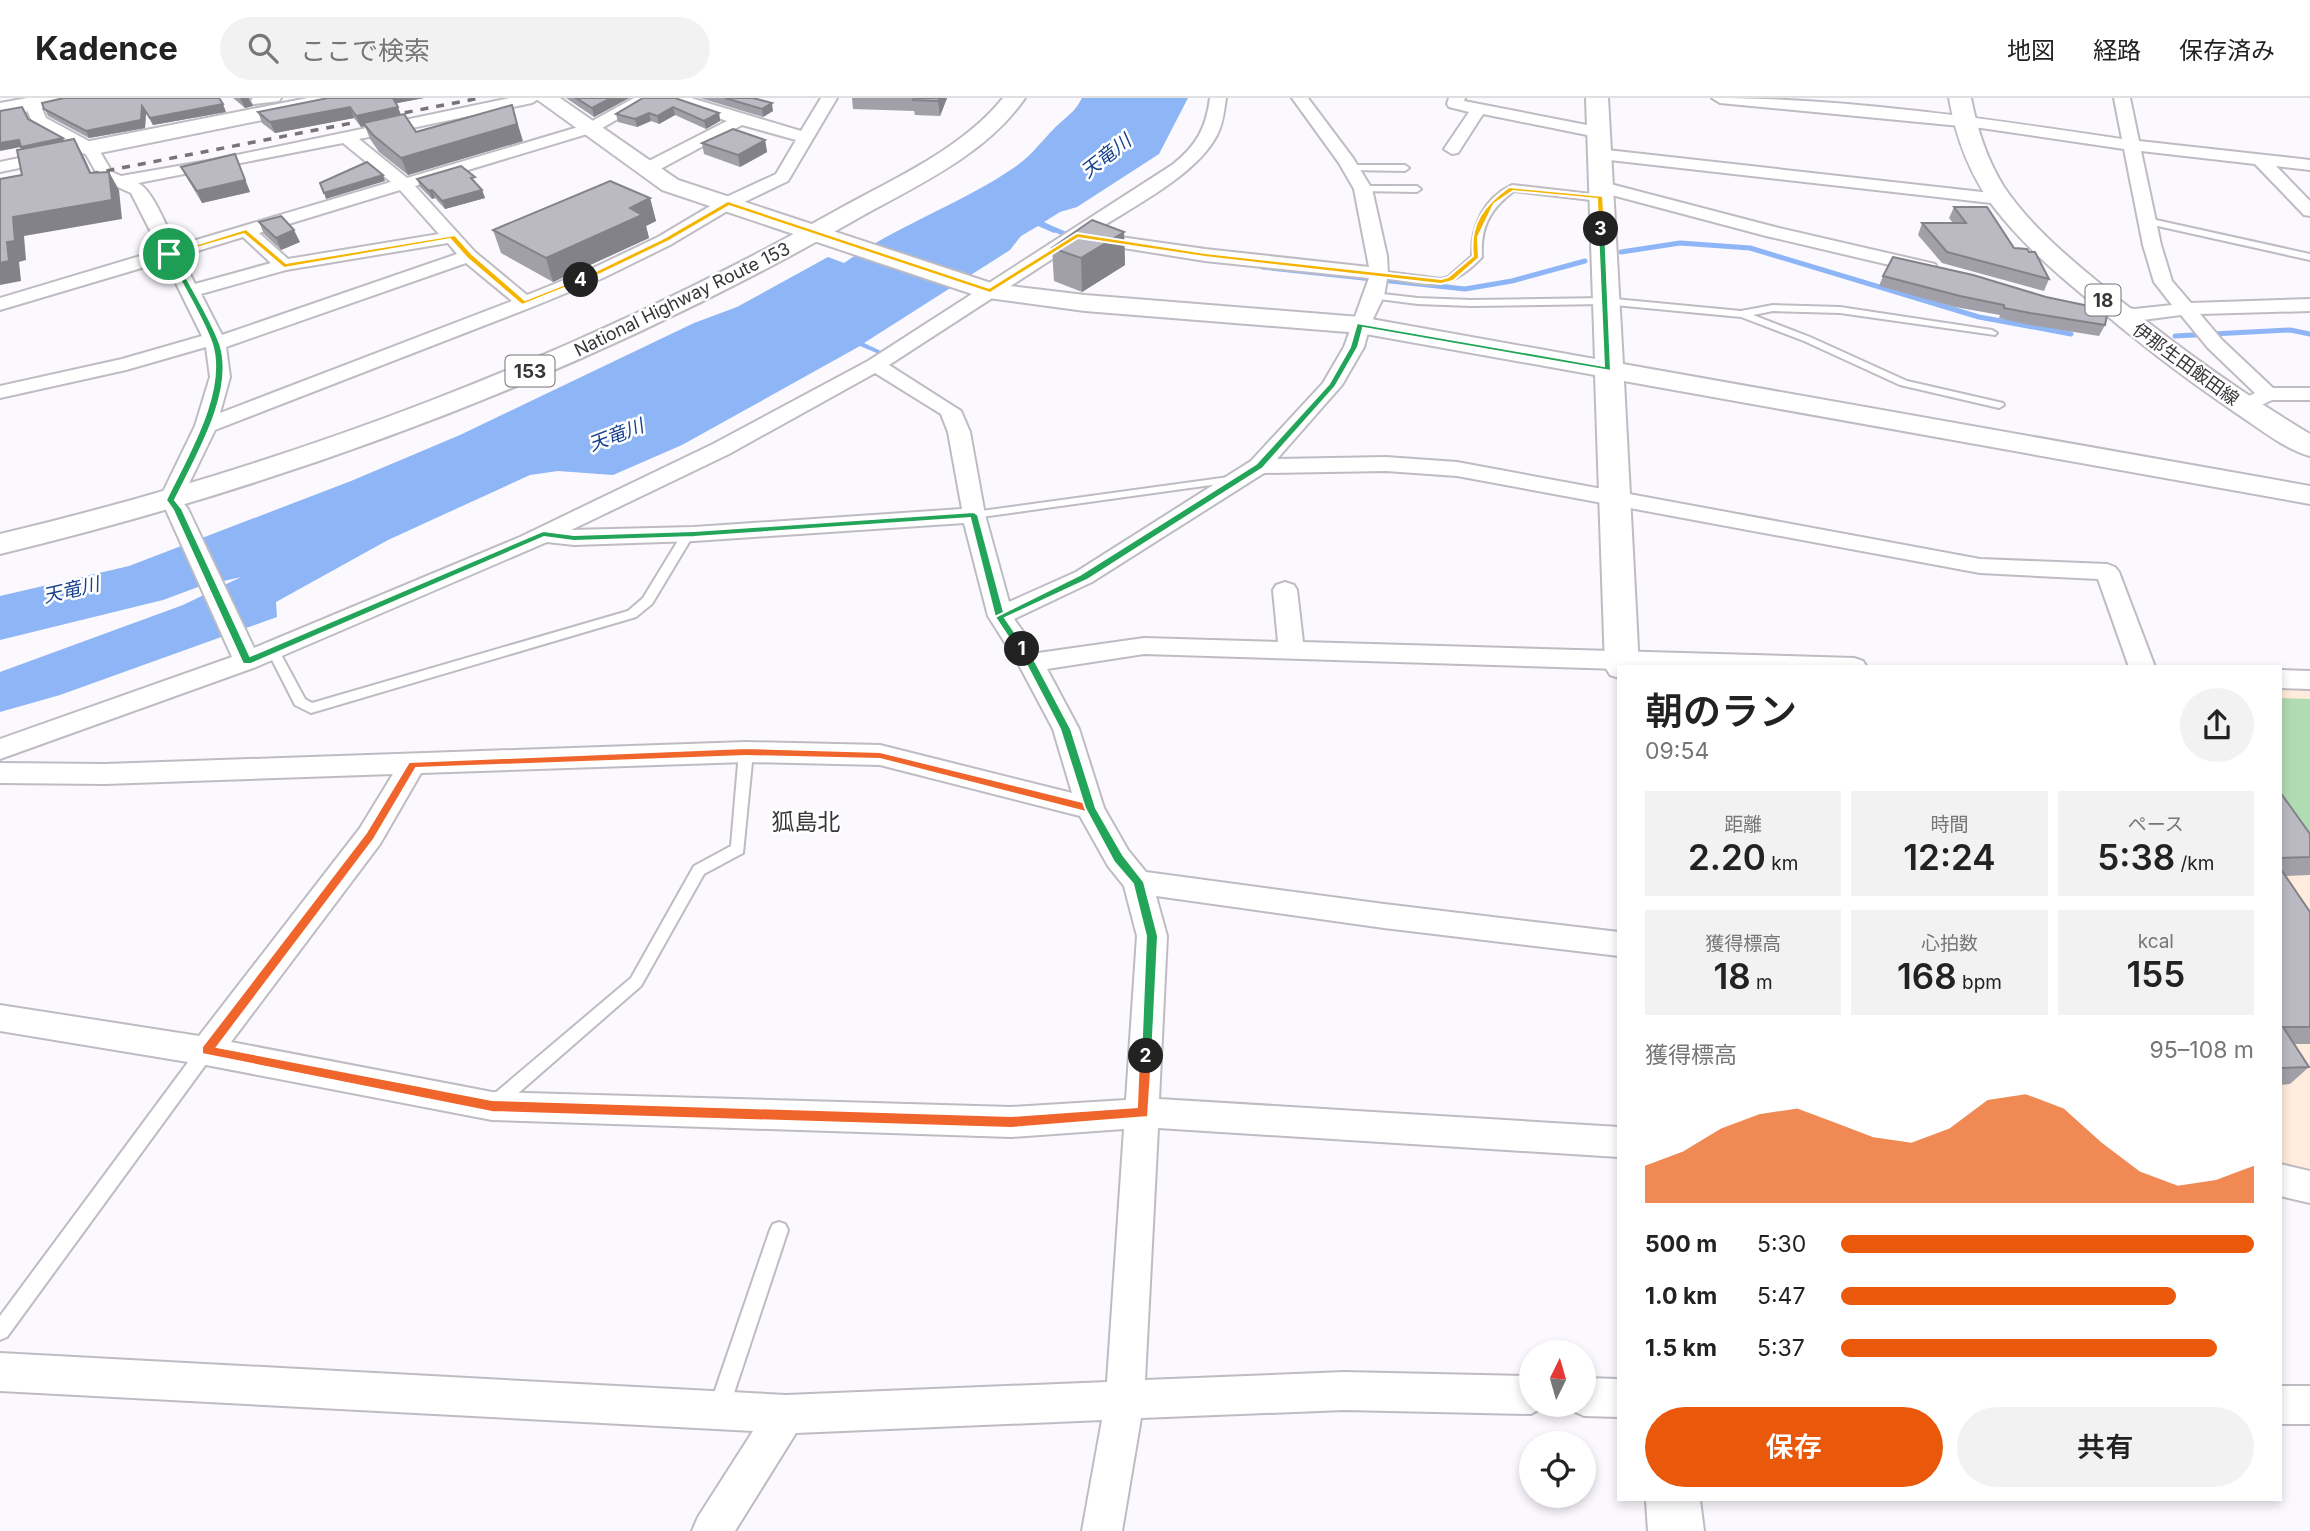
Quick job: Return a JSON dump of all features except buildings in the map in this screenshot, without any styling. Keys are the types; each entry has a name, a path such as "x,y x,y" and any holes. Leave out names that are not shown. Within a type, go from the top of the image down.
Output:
{"main road":[{"path":"90,148 263,102 341,98"},
{"path":"546,98 670,185 986,290 1085,303 1360,325 2310,495"},
{"name":"National Highway Route 153","path":"0,544 174,505 361,437 538,368 822,234 948,156 999,116 1014,98"},
{"path":"1597,98 1622,663"},
{"path":"0,110 44,100"},
{"name":"伊那生田飯田線","path":"1962,110 1969,140 2000,200 2037,244 2120,315 2244,406 2310,447"},
{"path":"1673,1501 1676,1531"}],"street":[{"path":"119,181 197,168 532,98"},
{"path":"0,304 591,128 646,98"},
{"path":"676,98 708,102 740,120 807,138"},
{"path":"206,426 524,303 642,252 782,177 829,98"},
{"path":"0,755 245,657 273,650 543,534 721,449 875,365 986,290 1128,204 1191,158 1213,133 1218,98"},
{"path":"1000,617 1084,577 1259,466 1332,385 1354,347 1360,325 1374,296 1379,274 1378,256 1363,189 1300,98"},
{"path":"1457,98 1455,104 1524,118 1597,143 2000,200"},
{"path":"1524,118 1525,98"},
{"path":"1720,98 1962,110 2132,145 2310,165"},
{"path":"2122,98 2147,220 2163,282 2207,334 2268,394"},
{"path":"44,100 39,121 90,148 102,171 137,189 215,342 220,377 206,426 174,505 245,657"},
{"path":"1452,149 1479,109"},
{"path":"647,169 740,120"},
{"path":"346,137 404,184 469,256 524,303"},
{"path":"0,167 90,148"},
{"path":"2261,160 2310,211"},
{"path":"1600,192 1947,272"},
{"path":"246,231 290,264"},
{"path":"1077,236 1205,255 1379,274"},
{"path":"190,292 290,264 452,237"},
{"path":"290,264 330,242"},
{"path":"0,392 215,342 469,256"},
{"path":"2082,307 2120,315 2187,309 2310,305"},
{"path":"875,365 950,411 959,432 974,515 1000,617 1031,663 1066,729 1090,808 1118,858 1138,882 1152,936 1125,1400 1102,1531"},
{"path":"2244,406 2268,394 2310,394"},
{"path":"1259,466 1386,464 1457,468 1980,566 2107,572 2141,665"},
{"path":"543,534 574,538 688,534 974,515"},
{"path":"1285,590 1291,651"},
{"path":"1031,663 1144,646 1738,665"},
{"path":"2282,679 2310,680"},
{"path":"0,755 105,775 746,752 880,755 1090,808"},
{"path":"206,1051 370,836 413,764"},
{"path":"1138,882 1384,916 1617,944"},
{"path":"0,1018 206,1051 492,1106 1011,1122 1143,1113 1617,1142"},
{"path":"2282,1180 2310,1187"},
{"path":"0,1372 786,1414 1344,1391 1519,1395"},
{"path":"1596,1397 1617,1398"},
{"path":"2282,1405 2310,1405"},
{"path":"712,1531 786,1414"}],"lane":[{"path":"1350,167 1405,168"},
{"path":"1379,274 1441,282 1451,279 1477,257 1474,237 1491,203 1512,188 1600,192"},
{"path":"1363,189 1417,189"},
{"path":"2147,220 2310,257"},
{"path":"1374,296 1471,303 1604,301 1741,314 1807,339 1904,383 1999,405"},
{"path":"1741,314 1773,308 1840,310 1992,333"},
{"path":"974,515 1238,479"},
{"path":"273,650 300,702 311,708 632,614 648,600 688,534"},
{"path":"492,1106 636,982 699,870 738,849 746,752"},
{"path":"0,1331 206,1051"},
{"path":"718,1411 779,1230"}],"shaded area":[{"path":"2282,688 2310,688 2310,1175 2282,1169"}],"green space":[{"path":"2282,698 2310,699 2310,863 2282,827"}],"water":[{"name":"天竜川","path":"1082,98 1188,98 1159,154 1077,207 1060,212 1044,222 1060,230 1054,233 1038,226 1021,236 1010,250 864,343 883,352 879,354 860,346 682,445 613,475 558,471 530,475 388,540 276,602 277,617 60,695 0,712 0,672 183,605 241,577 198,587 163,600 0,640 0,596 129,566 351,481 460,435 694,323 737,307 828,257 844,263 886,237 1015,167 1078,106"}],"waterway":[{"path":"1046,226 1075,238"},
{"path":"1621,252 1680,243 1750,248 1979,317 2071,334"},
{"path":"1262,267 1465,289 1512,281 1585,261"},
{"path":"2175,336 2290,330 2310,334"}],"railway":[{"path":"75,177 480,98"}],"district":[{"name":"狐島北","path":"806,822"}],"route":[{"path":"169,254 216,345 220,377 206,426 170,500 177,509 247,661 543,534 574,538 694,534 974,515 1000,617 1031,663 1066,729 1090,808 880,755 746,752 413,764 370,836 206,1051 492,1106 1011,1122 1143,1113 1152,936 1138,882 1118,858 1090,808 1066,729 1031,663 1000,617 1084,577 1259,466 1332,385 1354,347 1360,325 1608,369 1600,198 1512,188 1491,203 1474,237 1477,257 1451,279 1441,282 1205,255 1077,236 990,291 728,204 664,241 596,274 524,303 469,256 452,237 284,265 246,231 169,254"}]}
